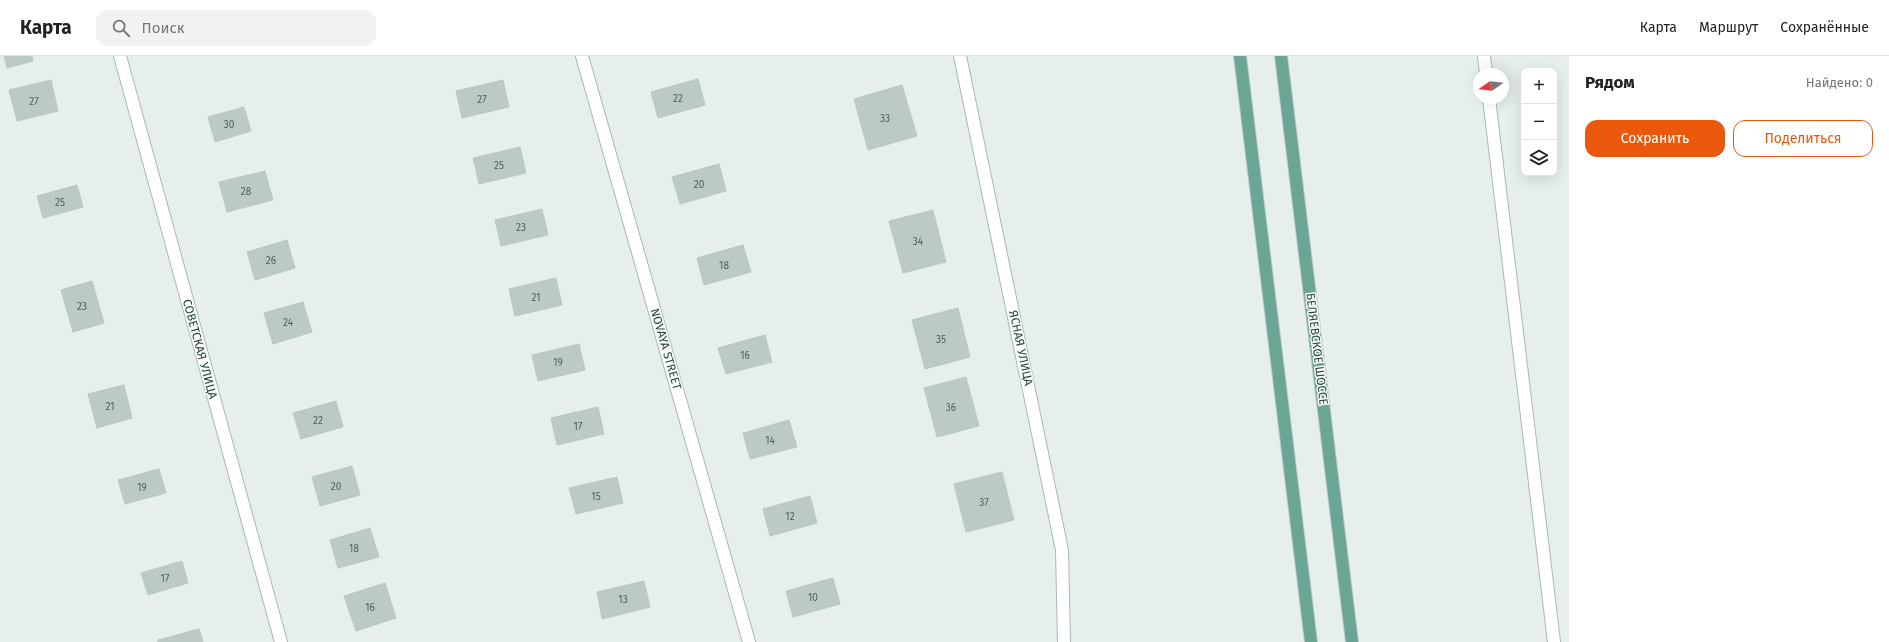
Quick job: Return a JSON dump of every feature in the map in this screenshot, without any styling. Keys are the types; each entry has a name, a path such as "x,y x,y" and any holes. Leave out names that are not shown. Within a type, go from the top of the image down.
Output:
{"main road":[{"path":"1240,56 1311,642"},
{"name":"БЕЛЯЕВСКОЕ ШОССЕ","path":"1281,56 1352,642"}],"street":[{"name":"СОВЕТСКАЯ УЛИЦА","path":"120,56 281,642"},
{"name":"NOVAYA STREET","path":"582,56 749,642"},
{"name":"ЯСНАЯ УЛИЦА","path":"960,56 1062,550 1064,642"},
{"path":"1484,56 1485,68"},
{"path":"1490,104 1554,642"}],"building":[{"path":"4,56 32,56 33,61 7,68"},
{"path":"698,79 705,105 658,118 651,92"},
{"path":"51,80 58,111 17,121 9,90"},
{"path":"503,80 509,107 462,118 456,91"},
{"path":"902,85 917,136 868,150 854,99"},
{"path":"244,107 251,131 215,142 208,117"},
{"path":"520,147 526,173 479,184 473,158"},
{"path":"719,164 726,191 680,204 672,177"},
{"path":"265,171 273,200 227,212 219,182"},
{"path":"77,185 83,207 43,218 37,196"},
{"path":"542,209 548,235 501,246 495,220"},
{"path":"933,210 946,262 903,273 889,221"},
{"path":"287,240 295,268 255,280 247,252"},
{"path":"743,245 751,272 704,285 697,258"},
{"path":"556,278 562,305 515,316 509,289"},
{"path":"92,281 104,323 73,332 61,290"},
{"path":"303,302 312,332 273,344 264,313"},
{"path":"958,308 970,357 925,369 912,320"},
{"path":"765,335 772,362 726,374 718,348"},
{"path":"579,344 585,370 538,381 532,355"},
{"path":"966,377 979,426 937,437 924,388"},
{"path":"124,385 132,418 97,428 88,394"},
{"path":"336,401 343,427 301,439 293,413"},
{"path":"598,407 604,434 557,445 551,418"},
{"path":"789,420 797,447 750,459 743,433"},
{"path":"352,466 360,495 320,506 312,477"},
{"path":"159,469 166,493 125,504 118,480"},
{"path":"1002,472 1014,520 966,532 954,484"},
{"path":"617,477 623,503 576,514 569,488"},
{"path":"810,496 817,523 770,536 763,509"},
{"path":"370,528 379,557 338,568 330,540"},
{"path":"182,561 188,583 148,595 141,573"},
{"path":"833,578 840,604 793,617 786,591"},
{"path":"644,581 650,607 602,619 597,592"},
{"path":"385,583 396,618 356,631 344,596"},
{"path":"199,629 203,642 158,642 158,640"}]}
